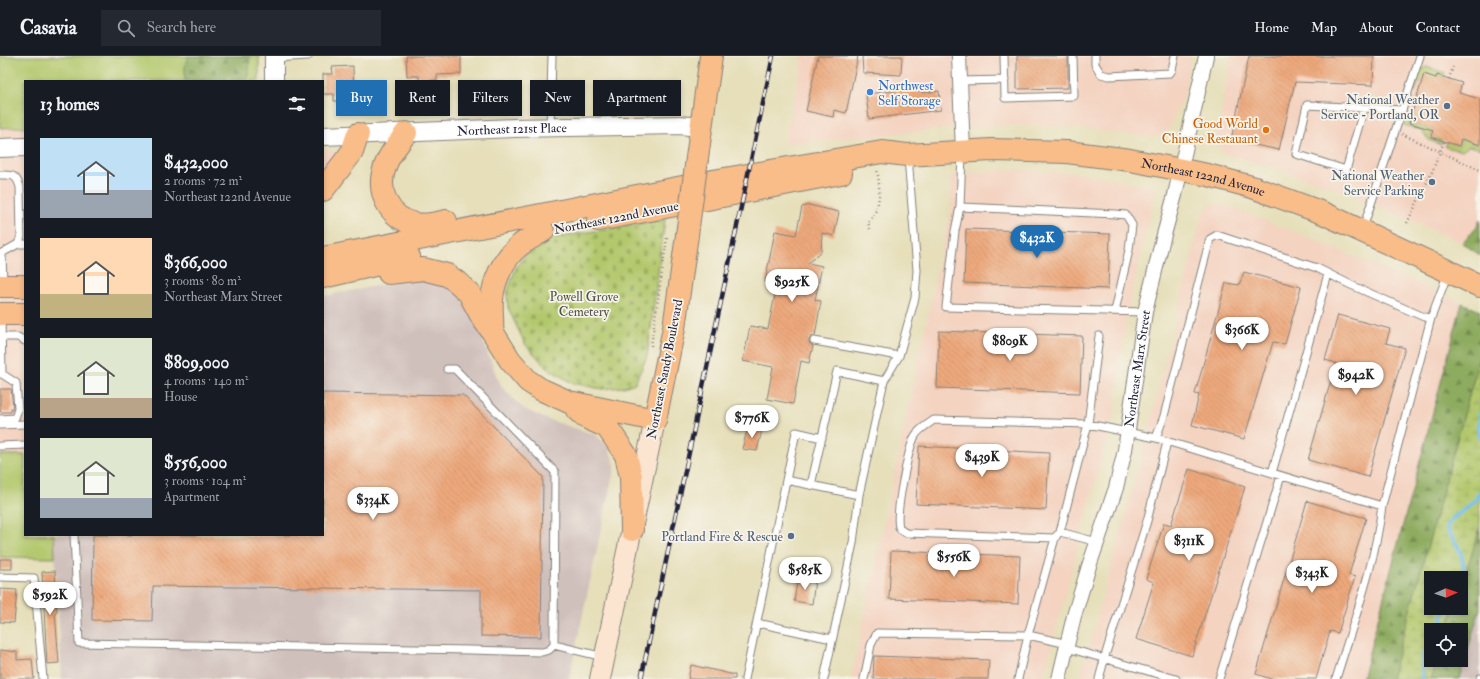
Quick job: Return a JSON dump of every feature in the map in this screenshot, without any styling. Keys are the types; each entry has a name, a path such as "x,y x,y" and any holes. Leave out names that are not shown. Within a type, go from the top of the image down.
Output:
{"main road":[{"name":"Northeast Sandy Boulevard","path":"600,679 674,328 678,236 697,158 711,56"},
{"path":"406,133 386,164 382,178 384,193 388,205 395,215 405,221 417,224 457,220 486,226"},
{"path":"324,189 352,152 358,134"},
{"name":"Northeast 122nd Avenue","path":"324,258 713,181 842,158 882,152 907,155 962,151 1025,150 1067,152 1130,160 1208,175 1259,190 1323,212 1480,286"},
{"name":"Northeast 122nd Avenue","path":"324,277 417,255 883,166 907,155"},
{"path":"492,331 492,300 495,284 500,270 519,246 543,231"},
{"path":"358,268 386,274 423,269 447,275 469,293 483,320 492,331 510,360 528,381 546,392 569,402 655,420"},
{"path":"2,286 24,286"},
{"path":"0,314 24,314"},
{"path":"569,402 586,417 608,427 626,455 631,477 632,530"}],"street":[{"path":"959,56 962,151"},
{"name":"Northeast Marx Street","path":"1059,679 1087,573 1116,488 1128,432 1145,312 1181,169 1206,56"},
{"path":"274,57 274,80"},
{"name":"Northeast 121st Place","path":"324,136 550,128 679,125 701,127"},
{"path":"0,148 24,147"}],"lane":[{"path":"274,57 308,56"},
{"path":"550,128 552,56"},
{"path":"1004,56 1005,98 1074,96 1073,56"},
{"path":"1096,56 1095,64 1101,74 1109,76 1170,73 1175,56"},
{"path":"1362,230 1420,56"},
{"path":"960,81 1005,80"},
{"path":"1364,108 1346,170 1296,154 1307,105 1364,108 1402,110"},
{"path":"962,151 960,207 955,231 946,307 1145,312"},
{"path":"824,679 853,543 859,495 884,381 899,356 915,298 917,270 907,155"},
{"path":"0,175 13,175 18,180 20,187 20,237 22,244 1,254 2,286"},
{"path":"960,207 1115,214 1126,216 1132,225 1129,250 1115,311"},
{"path":"1156,438 1164,416 1210,239 1217,235 1317,268 1395,305 1431,318"},
{"path":"1336,679 1368,574 1380,524 1382,506 1431,318 1449,271"},
{"path":"1272,473 1328,274"},
{"path":"0,314 1,374 16,383 18,409 15,418 0,419"},
{"path":"1018,679 1028,635 1088,424 1099,336"},
{"path":"1,337 18,337 24,340"},
{"path":"814,341 899,356"},
{"path":"74,536 79,644 542,652 549,650 554,645 555,472 455,369 447,369"},
{"path":"811,485 837,371 884,381"},
{"path":"1097,542 1057,535 906,533 901,530 899,526 899,519 903,480 908,456 915,434 934,420 1088,424 1156,438 1382,506"},
{"path":"0,425 24,424"},
{"path":"745,679 796,432 822,438"},
{"path":"1099,679 1147,521 1167,442"},
{"path":"0,446 24,445"},
{"path":"1219,679 1281,476"},
{"path":"786,480 859,495"},
{"path":"0,577 34,578 43,679"},
{"path":"756,623 832,639"},
{"path":"864,679 871,645 877,633 1028,635 1067,646 1104,659 1176,679"},
{"path":"554,645 604,657"}],"path":[{"path":"1449,79 1452,67"},
{"path":"1395,131 1480,170"},
{"path":"1407,223 1444,142"},
{"path":"870,229 868,222 873,218 880,187 876,167"},
{"path":"650,353 678,236"}],"shaded area":[{"path":"0,56 24,80 24,455 0,455"},
{"path":"803,56 1191,56 1184,96 1167,131 1159,136 1152,137 1049,125 1019,125 944,129 784,144"},
{"path":"1231,56 1480,56 1480,220 1478,225 1462,243 1345,192 1270,166 1224,154 1217,138"},
{"path":"334,150 334,163 324,176 324,151"},
{"path":"1015,170 1079,173 1156,188 1126,320 1114,412 1043,679 851,679 951,207 951,174"},
{"path":"1211,204 1225,205 1315,240 1462,303 1362,679 1080,679 1144,448 1202,214"},
{"path":"413,278 441,283 458,294 474,318 502,387 517,403 526,410 546,419 596,435 608,447 615,465 569,679 62,679 54,536 324,536 324,296"},
{"path":"1480,609 1480,679 1459,679 1463,667 1468,667 1468,649"}],"green space":[{"path":"0,56 259,56 259,80 24,80 24,127 0,128"},
{"path":"188,56 250,56 249,72 246,80 185,80 185,65"},
{"path":"1427,67 1445,73 1443,77 1437,75 1436,78 1422,83 1419,82 1415,92 1414,91 1421,69"},
{"path":"1406,114 1411,115 1409,123 1433,130 1431,137 1442,141 1441,145 1429,140 1421,131 1402,124"},
{"path":"1461,139 1480,145 1480,149 1469,146 1462,151 1445,147 1447,142 1459,146"},
{"name":"Powell Grove Cemetery","path":"665,219 647,357 635,383 624,387 602,389 572,383 547,368 525,344 508,308 507,293 516,268 525,255 542,240"},
{"path":"1480,220 1480,255 1462,243 1478,225"},
{"path":"1462,303 1480,311 1480,357 1391,679 1362,679"},
{"path":"1480,357 1480,528 1466,571 1424,571 1424,615 1452,615 1449,623 1424,623 1424,667 1435,667 1431,679 1391,679"},
{"path":"0,455 24,455 24,536 54,536 55,558 0,557"},
{"path":"1480,528 1480,609 1468,649 1468,623 1449,623 1452,615 1468,615 1468,571 1466,571"},
{"path":"1435,667 1463,667 1459,679 1431,679"}],"building":[{"path":"406,56 461,56 461,74 437,75 437,80 419,80 419,76 407,76"},
{"path":"818,56 858,56 846,113 834,110 833,117 806,111"},
{"path":"862,56 902,56 901,75 863,73"},
{"path":"1017,56 1068,56 1068,88 1017,89"},
{"path":"1249,56 1374,56 1373,85 1295,82 1279,150 1231,140"},
{"path":"353,66 353,80 336,80 336,101 334,101 334,94 324,94 323,74 333,74 332,67"},
{"name":"National Weather Service - Portland, OR","path":"1424,74 1436,78 1437,75 1462,83 1459,93 1480,99 1480,145 1461,139 1459,146 1431,137 1433,130 1409,123"},
{"path":"921,88 922,93 939,91 941,110 869,119 866,94"},
{"path":"809,205 839,212 834,236 822,233 821,252 808,263 822,266 815,300 821,301 815,336 812,336 809,340 809,343 813,346 809,363 801,361 793,404 767,399 773,367 743,361 750,326 768,329 777,285 765,282 775,231 796,235 802,207"},
{"path":"966,229 1110,234 1108,289 964,283"},
{"path":"1244,272 1301,287 1285,344 1273,342 1244,439 1192,425 1199,395 1195,394 1226,283 1239,285"},
{"path":"1338,315 1390,329 1386,343 1405,348 1368,477 1308,460 1336,363 1325,360"},
{"path":"939,331 1082,336 1080,393 937,388"},
{"path":"0,389 11,389 13,408 11,408 11,412 0,412"},
{"path":"324,393 463,395 543,477 541,637 481,636 481,590 153,586 152,621 92,620 93,536 324,536"},
{"path":"748,427 762,430 757,451 742,449"},
{"path":"919,446 1049,453 1046,510 916,504"},
{"path":"1189,469 1245,487 1192,656 1136,639 1154,582 1146,579 1164,523 1171,525"},
{"path":"1307,501 1366,518 1349,575 1355,577 1338,633 1330,631 1316,679 1271,679 1256,674"},
{"path":"891,551 1020,556 1018,604 889,599"},
{"path":"0,559 12,559 12,569 0,569"},
{"path":"55,571 57,612 55,612 59,663 47,664 42,572"},
{"path":"798,577 815,580 812,604 794,601"},
{"path":"0,589 17,590 14,623 0,622"},
{"path":"0,650 17,652 17,660 32,659 34,679 0,679"},
{"path":"874,656 989,660 988,679 873,679"},
{"path":"691,665 735,675 735,679 688,679"}],"waterway":[{"path":"1480,413 1480,437"},
{"path":"1463,571 1459,550 1447,526 1453,518 1472,504 1480,492"},
{"path":"1441,623 1443,615"},
{"path":"1422,679 1422,664 1424,655"}],"railway":[{"path":"641,679 773,56"}],"place":[{"name":"Northwest Self Storage","path":"870,92"},
{"name":"National Weather Service - Portland, OR","path":"1447,106"},
{"name":"Good World Chinese Restauant","path":"1266,130"},
{"name":"National Weather Service Parking","path":"1432,182"},
{"name":"Portland Fire & Rescue","path":"791,536"}]}
